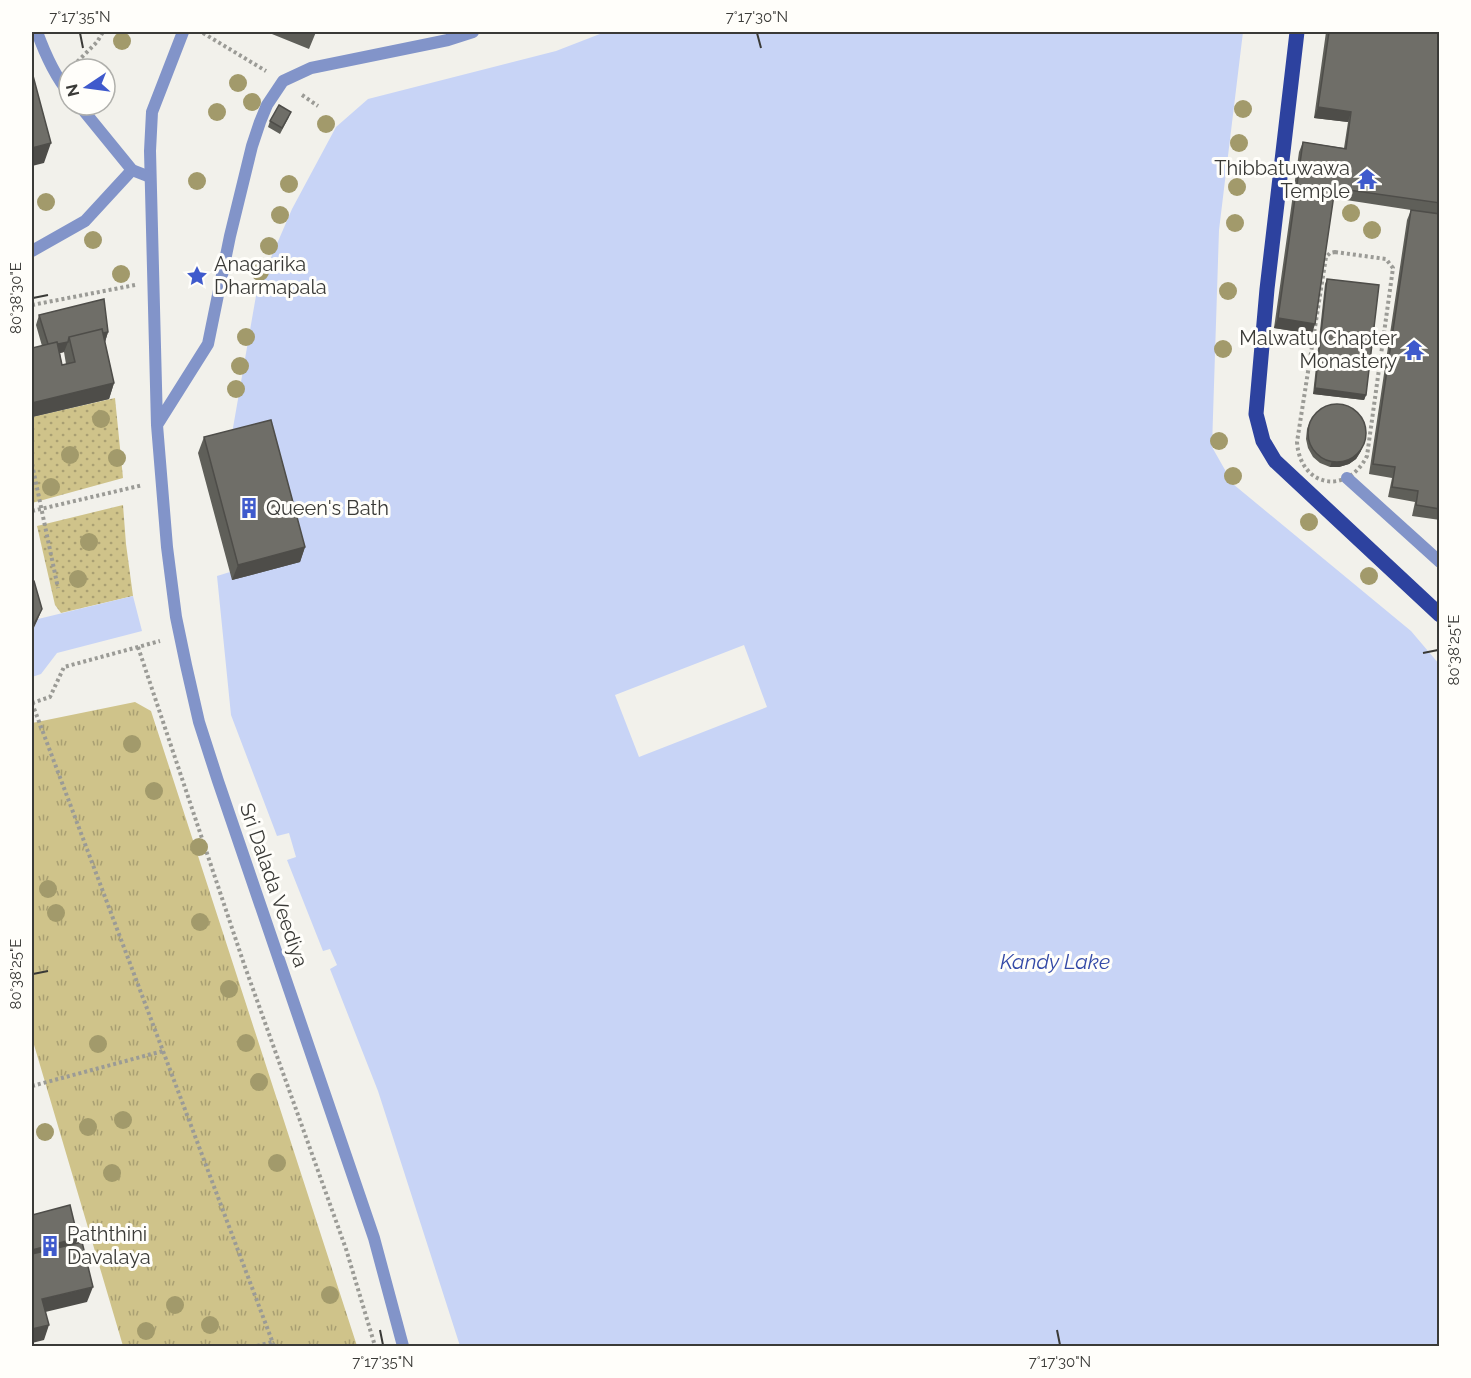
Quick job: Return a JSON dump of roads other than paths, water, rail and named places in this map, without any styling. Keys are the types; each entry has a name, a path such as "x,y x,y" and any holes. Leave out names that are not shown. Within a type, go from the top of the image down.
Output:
{"main road":[{"path":"1297,32 1267,289 1256,414 1263,441 1275,461 1440,615"}],"street":[{"path":"37,32 57,77"},
{"name":"Sri Dalada Veediya","path":"183,32 152,112 150,152 157,425 167,547 180,636 199,722 374,1238 403,1347"},
{"path":"157,425 208,344 230,236 252,146 267,105 283,81 311,68 448,40 473,32"},
{"path":"89,117 132,170 150,177"},
{"path":"32,252 85,221 132,170"},
{"path":"1347,478 1440,562"}],"water":[{"name":"Kandy Lake","path":"605,32 1243,32 1219,230 1212,447 1233,484 1411,631 1439,664 1439,1346 460,1346 378,1091 330,969 337,965 330,949 323,951 287,860 296,857 289,833 277,836 231,715 217,576 230,572 230,445 257,290 292,209 336,127 368,99 556,51","holes":["744,645 767,707 639,757 615,695"]},
{"path":"133,596 142,631 57,653 41,674 32,677 32,632 38,619"}],"place":[{"name":"Thibbatuwawa Temple","path":"1367,179"},
{"name":"Anagarika Dharmapala","path":"197,276"},
{"name":"Malwatu Chapter Monastery","path":"1414,350"},
{"name":"Queen's Bath","path":"249,508"},
{"name":"Paththini Davalaya","path":"50,1246"}]}
